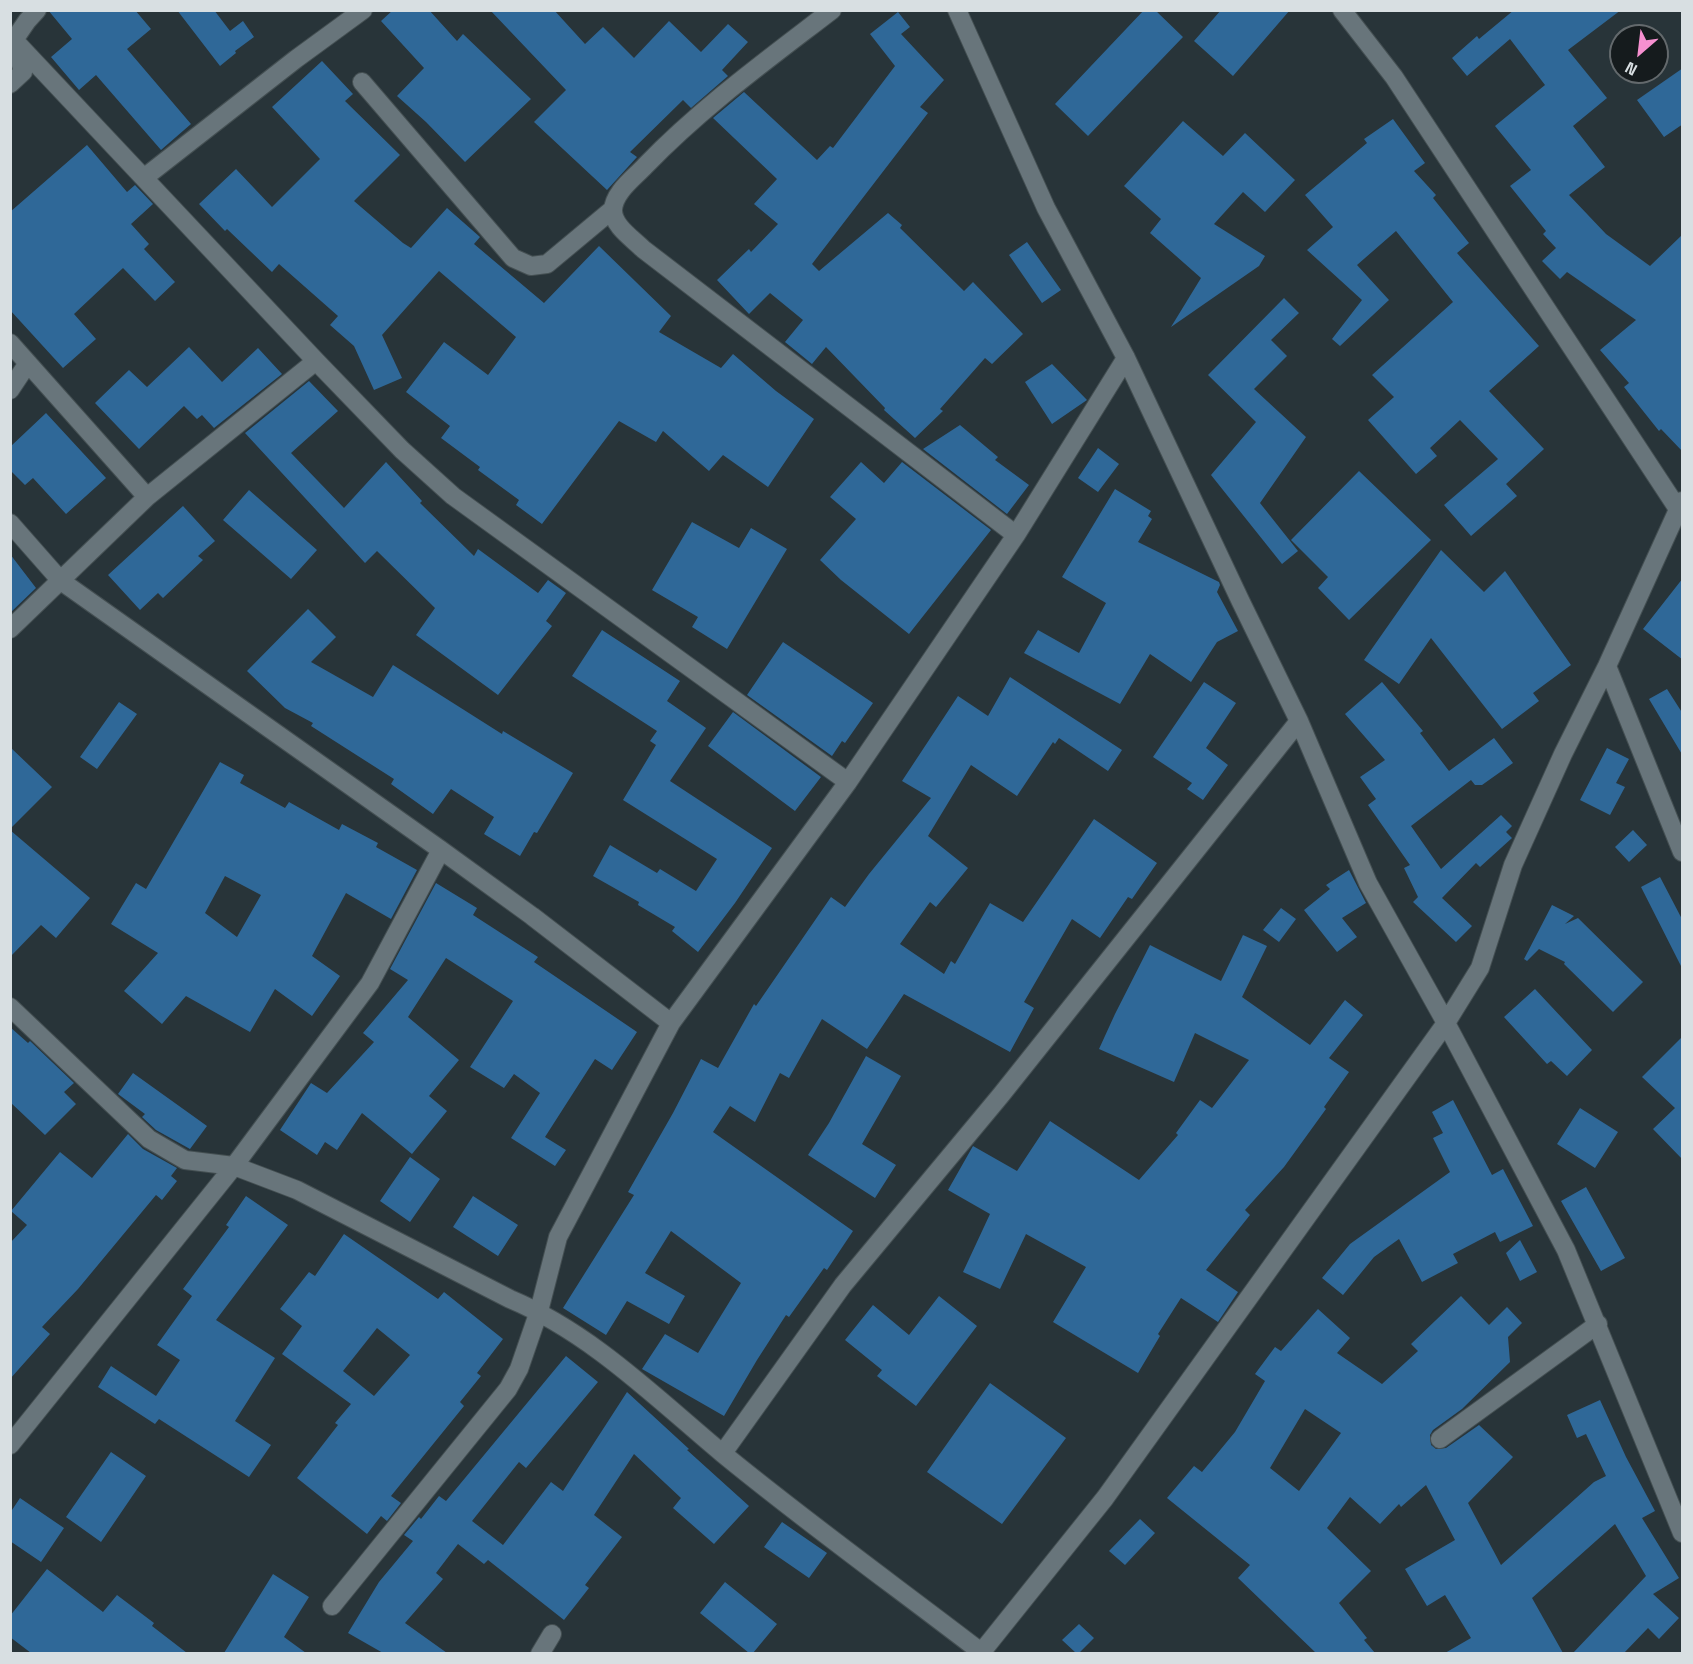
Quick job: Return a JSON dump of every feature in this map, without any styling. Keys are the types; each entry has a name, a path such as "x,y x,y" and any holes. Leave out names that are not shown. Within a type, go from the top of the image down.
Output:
{"street":[{"path":"10,84 23,72 15,40 27,21 38,10"},
{"path":"145,177 296,59 363,10"},
{"path":"362,82 513,258 531,266 547,264 613,209 620,193 671,139 716,99 832,10"},
{"path":"957,10 1046,208 1126,358 1299,721 1368,883 1446,1023 1566,1250 1683,1533"},
{"path":"10,1007 149,1138 185,1160 234,1166 297,1190 510,1299 539,1311 623,1368 723,1453 980,1653 1105,1498 1446,1023 1480,968 1513,865 1680,505 1394,77 1342,10"},
{"path":"15,40 316,361 402,450 453,496 848,782"},
{"path":"613,209 616,224 643,249 1016,535"},
{"path":"10,343 147,497"},
{"path":"332,1606 508,1389 519,1369 539,1311 558,1237 671,1023 848,782 1016,535 1126,358"},
{"path":"10,630 147,497 316,361"},
{"path":"10,390 28,363"},
{"path":"10,523 62,580 532,916 671,1023"},
{"path":"1607,666 1683,852"},
{"path":"723,1453 843,1285 1001,1095 1299,721"},
{"path":"10,1445 234,1166 370,983 441,850"},
{"path":"1440,1439 1598,1324"},
{"path":"540,1653 552,1634"}],"building":[{"path":"48,10 135,10 151,29 127,49 191,124 161,150 96,75 79,90 51,57 72,39"},
{"path":"177,10 214,10 230,31 243,21 254,37 220,66"},
{"path":"393,10 429,10 457,41 463,34 531,99 465,162 397,96 424,68 381,21"},
{"path":"490,10 554,10 585,44 603,27 634,58 669,21 701,52 728,24 748,42 722,70 728,76 691,108 683,100 630,152 637,157 607,190 534,122 566,90"},
{"path":"1144,10 1155,10 1183,37 1088,136 1055,104"},
{"path":"1221,10 1290,10 1233,76 1194,41"},
{"path":"1514,10 1621,10 1568,50 1607,98 1573,126 1605,167 1569,195 1606,234 1650,266 1683,234 1683,452 1661,429 1659,431 1624,387 1629,383 1600,350 1636,320 1567,272 1560,279 1542,261 1556,248 1543,234 1546,231 1510,186 1531,170 1495,126 1545,85 1510,39 1467,76 1452,58 1477,36 1479,39"},
{"path":"898,12 910,27 901,34 944,80 920,107 928,113 812,264 819,271 888,213 902,225 900,228 964,291 973,282 1023,334 992,364 985,358 940,409 943,411 915,438 884,410 885,408 826,347 812,364 785,342 803,320 770,293 749,314 717,280 749,249 751,252 778,224 754,204 777,179 713,118 744,92 817,160 830,146 833,148 895,66 870,34"},
{"path":"322,61 353,94 345,101 400,155 354,201 403,243 411,248 447,208 480,237 474,244 544,303 599,246 671,316 659,332 721,368 733,354 776,391 814,419 768,487 723,455 709,471 663,431 656,442 619,421 542,524 516,505 519,500 478,470 480,467 441,438 450,426 406,392 444,342 488,375 516,337 439,271 382,335 402,378 374,390 354,346 330,325 338,316 279,264 272,272 227,229 225,231 199,204 236,169 272,207 320,159 272,107"},
{"path":"1683,68 1683,124 1664,137 1637,100 1660,84 1669,84 1669,78"},
{"path":"1393,119 1425,163 1414,171 1436,195 1433,198 1469,243 1457,253 1539,346 1489,391 1544,449 1506,484 1517,496 1471,536 1444,505 1498,459 1460,420 1430,448 1437,456 1416,474 1368,420 1394,397 1372,375 1453,302 1396,231 1357,265 1389,300 1340,346 1332,339 1362,300 1307,250 1333,227 1305,195 1367,143 1364,139"},
{"path":"1183,121 1223,156 1245,133 1295,180 1265,212 1243,192 1214,224 1265,256 1259,266 1171,327 1201,278 1150,233 1161,219 1124,186"},
{"path":"87,145 127,192 135,185 153,204 131,224 149,244 144,249 175,282 155,301 123,268 74,314 96,339 63,368 10,310 10,212"},
{"path":"1027,242 1061,290 1042,303 1009,255"},
{"path":"1284,298 1299,313 1271,340 1287,356 1254,389 1306,437 1260,503 1298,551 1282,564 1211,475 1256,422 1208,375"},
{"path":"189,347 222,382 258,348 282,374 214,428 202,415 197,419 184,406 139,449 95,403 129,370 147,387"},
{"path":"1052,364 1087,400 1052,424 1025,382"},
{"path":"309,381 338,411 291,453 344,508 386,462 422,501 420,503 474,556 478,549 538,593 548,580 566,593 546,621 552,626 498,695 416,635 435,608 377,551 365,563 245,433"},
{"path":"46,413 106,478 66,514 33,478 25,485 10,470 10,447"},
{"path":"960,425 998,457 995,460 1029,485 1007,514 923,449"},
{"path":"1098,448 1119,464 1098,492 1078,478"},
{"path":"861,462 884,483 902,462 991,530 909,634 841,580 820,560 856,519 830,497"},
{"path":"1359,471 1431,540 1349,620 1318,588 1328,577 1291,540"},
{"path":"1115,489 1151,511 1148,516 1152,519 1138,542 1219,582 1217,592 1238,631 1217,642 1191,682 1150,654 1120,704 1024,653 1038,630 1079,653 1106,603 1062,577"},
{"path":"249,490 317,550 291,579 223,520"},
{"path":"183,506 215,541 198,556 203,560 163,598 158,593 140,610 108,575"},
{"path":"692,522 739,548 751,528 787,549 727,649 692,627 698,617 652,590"},
{"path":"1441,550 1484,592 1505,571 1571,665 1533,693 1539,701 1502,729 1431,638 1399,684 1364,660"},
{"path":"10,554 36,588 10,613"},
{"path":"1683,578 1683,660 1643,629"},
{"path":"308,609 336,637 311,662 373,697 393,665 502,734 503,731 573,773 537,833 534,832 520,856 484,834 494,817 451,789 433,814 391,784 394,779 311,726 313,723 285,708 247,671"},
{"path":"602,630 680,681 667,701 706,728 670,781 772,848 698,952 672,931 675,927 638,905 639,902 593,876 610,845 657,873 660,869 696,891 717,859 623,800 656,745 650,741 657,731 572,676"},
{"path":"783,642 873,703 845,743 842,741 832,756 747,695"},
{"path":"1010,677 1122,750 1108,771 1059,738 1055,744 1053,742 1017,796 971,765 928,836 968,868 936,907 930,902 900,944 944,974 951,961 955,964 990,903 1023,922 1094,819 1157,863 1132,899 1128,897 1100,938 1072,919 1024,1002 1034,1008 1010,1052 904,994 867,1049 822,1019 789,1078 780,1073 755,1122 730,1106 713,1132 853,1231 827,1270 824,1268 789,1317 786,1315 724,1416 642,1369 665,1334 698,1353 741,1283 671,1231 645,1273 685,1296 669,1324 627,1301 606,1335 563,1308 634,1195 628,1192 701,1059 718,1068 754,1004 756,1006 831,897 845,907 931,798 902,781 958,696 988,716"},
{"path":"1204,682 1236,703 1206,748 1228,765 1203,800 1187,789 1192,783 1153,757"},
{"path":"1382,682 1423,731 1420,733 1449,771 1494,738 1513,763 1482,785 1475,785 1471,780 1411,826 1441,869 1501,815 1512,826 1506,832 1512,838 1480,867 1476,863 1442,898 1472,926 1456,942 1413,902 1418,897 1404,868 1410,865 1368,805 1376,799 1360,777 1385,760 1345,714"},
{"path":"1667,689 1683,714 1683,756 1649,699"},
{"path":"119,702 137,714 97,769 80,757"},
{"path":"733,712 821,777 795,811 708,746"},
{"path":"10,747 52,787 10,829"},
{"path":"1607,748 1629,759 1616,783 1625,787 1610,815 1580,800"},
{"path":"220,762 244,775 240,783 285,808 289,802 339,830 342,824 378,843 376,847 417,870 391,919 346,893 312,956 340,976 312,1016 275,989 250,1032 186,996 162,1024 124,991 158,953 111,924 136,883 146,889","holes":["225,876 261,895 237,937 205,913"]},
{"path":"10,830 90,898 56,938 41,925 10,957"},
{"path":"1633,830 1647,845 1629,862 1615,847"},
{"path":"1349,870 1366,903 1342,918 1357,937 1337,952 1304,910 1330,889 1326,885"},
{"path":"1660,877 1683,921 1683,970 1641,887"},
{"path":"436,883 477,908 473,915 538,957 534,962 637,1032 612,1070 595,1059 545,1137 566,1150 555,1166 511,1138 540,1093 514,1074 504,1088 470,1067 513,1001 446,958 408,1017 459,1060 429,1096 447,1111 412,1154 362,1113 337,1150 325,1142 317,1155 280,1130 311,1083 327,1093 374,1042 363,1033 408,980 390,969"},
{"path":"1552,905 1574,916 1565,924 1578,918 1643,982 1613,1012 1564,964 1565,962 1539,949 1527,961 1524,959"},
{"path":"1281,908 1296,919 1279,942 1263,930"},
{"path":"1243,935 1267,946 1242,997 1310,1045 1345,1000 1363,1015 1329,1058 1349,1072 1324,1107 1326,1109 1284,1167 1245,1210 1250,1215 1206,1270 1238,1292 1218,1322 1181,1298 1158,1334 1160,1336 1138,1373 1053,1322 1086,1267 1026,1234 1000,1289 963,1272 990,1214 948,1190 973,1146 1017,1171 1050,1121 1139,1180 1178,1135 1176,1133 1200,1100 1212,1108 1249,1060 1195,1033 1174,1082 1099,1049 1150,945 1221,981"},
{"path":"1535,989 1592,1050 1567,1076 1551,1061 1547,1064 1504,1017"},
{"path":"10,1027 28,1043 30,1041 74,1083 64,1092 76,1104 45,1135 10,1102"},
{"path":"1683,1036 1683,1160 1653,1129 1675,1108 1642,1077"},
{"path":"866,1056 901,1076 862,1144 896,1165 875,1198 808,1155 829,1123"},
{"path":"133,1073 207,1126 190,1149 156,1130 142,1117 145,1114 118,1094"},
{"path":"1453,1100 1492,1175 1503,1169 1533,1226 1500,1242 1495,1232 1453,1254 1458,1263 1422,1282 1399,1239 1374,1257 1343,1295 1322,1278 1350,1244 1450,1172 1433,1138 1443,1133 1432,1112"},
{"path":"1580,1108 1618,1132 1595,1168 1557,1144"},
{"path":"128,1134 143,1149 177,1168 171,1176 177,1181 162,1200 156,1195 78,1289 42,1327 50,1334 10,1379 10,1243 27,1225 11,1211 60,1152 92,1178"},
{"path":"410,1157 440,1179 410,1222 380,1201"},
{"path":"1586,1187 1625,1258 1601,1271 1561,1201"},
{"path":"246,1196 288,1225 216,1320 275,1358 235,1421 271,1445 249,1477 159,1419 155,1424 98,1387 111,1366 156,1396 180,1360 157,1345 192,1296 183,1289 229,1227 226,1225"},
{"path":"473,1196 518,1225 498,1256 453,1227"},
{"path":"344,1234 438,1299 444,1292 503,1339 477,1373 481,1376 460,1402 464,1406 391,1496 401,1503 387,1521 381,1516 367,1534 297,1478 338,1425 335,1423 351,1404 282,1354 302,1326 280,1309 309,1272 315,1276","holes":["377,1328 410,1355 374,1396 343,1371"]},
{"path":"1520,1240 1537,1272 1520,1281 1506,1253"},
{"path":"939,1296 977,1326 916,1406 877,1376 882,1370 845,1340 873,1305 909,1335"},
{"path":"1461,1296 1489,1325 1507,1307 1522,1323 1508,1337 1510,1362 1462,1409 1433,1430 1430,1435 1431,1445 1436,1449 1446,1448 1479,1425 1513,1457 1468,1503 1501,1565 1594,1482 1606,1476 1586,1434 1577,1438 1567,1415 1600,1400 1626,1457 1655,1511 1642,1518 1679,1578 1653,1594 1679,1618 1659,1639 1648,1628 1624,1653 1573,1653 1646,1576 1615,1524 1532,1598 1563,1653 1445,1653 1471,1638 1445,1595 1427,1606 1405,1569 1455,1540 1426,1485 1401,1507 1399,1504 1380,1524 1350,1497 1327,1528 1371,1571 1339,1603 1367,1638 1364,1640 1375,1653 1316,1653 1238,1578 1250,1565 1167,1498 1194,1466 1202,1472 1235,1432 1265,1381 1255,1374 1275,1347 1281,1351 1318,1309 1350,1338 1337,1353 1382,1384 1418,1351 1411,1344","holes":["1305,1409 1341,1433 1299,1491 1270,1468"]},
{"path":"566,1356 598,1382 526,1468 519,1462 472,1521 503,1545 551,1482 563,1491 627,1392 749,1506 714,1544 673,1508 681,1498 634,1454 594,1515 622,1537 585,1585 589,1588 564,1620 488,1560 484,1564 458,1544 436,1573 443,1579 405,1623 447,1653 383,1653 348,1633 379,1582 413,1541 404,1535 419,1517 421,1519 439,1496 446,1501"},
{"path":"990,1383 1066,1438 1002,1524 927,1472"},
{"path":"111,1452 146,1476 101,1542 66,1517"},
{"path":"20,1498 64,1528 41,1562 10,1541 10,1513"},
{"path":"1140,1519 1155,1533 1125,1565 1109,1551"},
{"path":"782,1522 827,1553 809,1578 764,1547"},
{"path":"47,1569 103,1612 117,1595 154,1623 152,1626 187,1653 31,1653 10,1637 10,1616"},
{"path":"273,1574 309,1597 284,1637 306,1653 224,1653"},
{"path":"725,1582 777,1624 753,1653 749,1653 700,1613"},
{"path":"1079,1624 1094,1638 1079,1653 1076,1653 1062,1640"}]}
